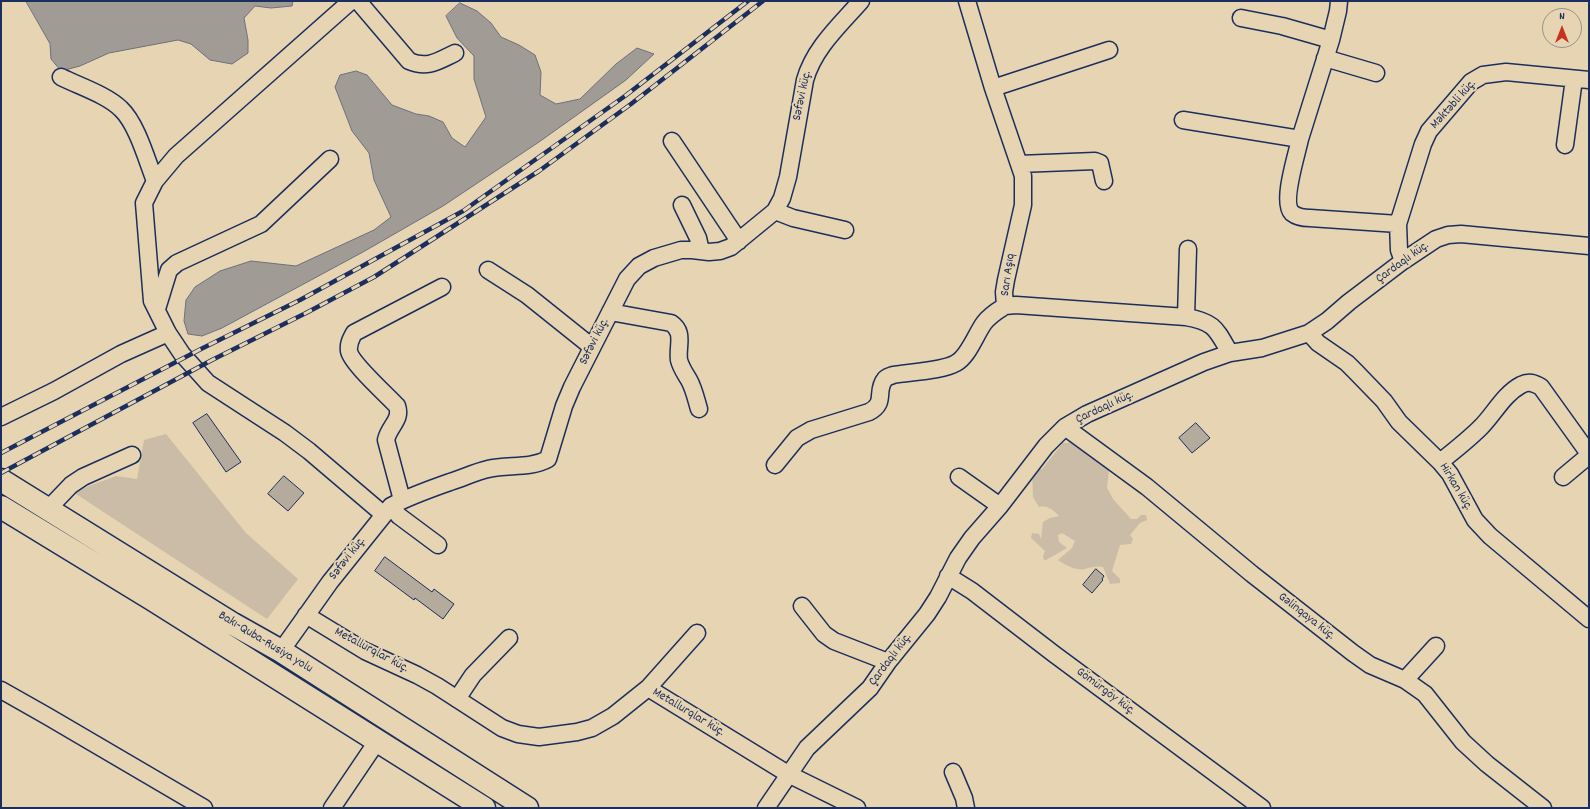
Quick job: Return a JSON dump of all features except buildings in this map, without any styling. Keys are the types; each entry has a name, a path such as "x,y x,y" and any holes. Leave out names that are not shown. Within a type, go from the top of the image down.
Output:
{"highway":[{"name":"Bakı-Quba-Rusiya yolu","path":"1,480 233,624 281,651 527,808"},
{"name":"Bakı-Quba-Rusiya yolu","path":"1,507 152,599 484,808"}],"street":[{"path":"351,1 176,156 155,182 144,203 152,301 168,333 182,354 208,383 285,433 392,507 399,516 438,545"},
{"path":"358,1 409,62 419,65 432,64 455,53"},
{"name":"Səfəvi küç.","path":"281,651 306,615 392,507 488,469 504,466 533,465 548,459 564,406 627,279 639,266 654,258 681,250 709,252 720,251 731,247 776,211 782,198 788,177 808,68 814,56 861,1"},
{"name":"Sarı Aşıq","path":"775,465 797,438 811,430 869,412 876,408 880,403 882,385 885,379 893,375 950,367 958,362 992,314 1005,306 1004,292 1006,280 1023,205 1023,176 993,88 967,1"},
{"path":"1339,1 1331,40 1300,139 1288,195 1289,206 1292,213 1299,217 1398,224"},
{"path":"1241,18 1282,26 1331,40"},
{"path":"993,88 1109,50"},
{"path":"1325,58 1376,73"},
{"name":"Məktəbli küç.","path":"1403,262 1399,250 1398,224 1423,144 1430,131 1471,82 1483,75 1506,72 1581,79"},
{"path":"61,77 104,97 121,109 133,124 155,182"},
{"path":"1565,145 1581,79"},
{"path":"1183,120 1300,139"},
{"path":"672,141 739,241"},
{"path":"157,309 169,270 177,263 261,224 330,158"},
{"path":"1019,164 1095,161 1100,163 1104,182"},
{"path":"682,205 698,238 701,251"},
{"path":"776,211 793,218 846,230"},
{"name":"Çardaqlı küç.","path":"766,808 807,748 870,688 938,597 958,558 972,538 1000,506 1046,446 1065,427 1087,414 1204,362 1230,353 1262,348 1309,333 1436,239 1448,235 1474,236 1589,246"},
{"path":"1186,317 1188,249"},
{"path":"488,270 527,295 592,347"},
{"path":"392,507 386,440 388,432 397,420 399,412 397,406 356,363 349,352 349,341 354,333 442,288"},
{"path":"1005,306 1016,305 1186,317 1202,320 1214,328 1230,353"},
{"path":"610,312 671,323 679,330 680,364 694,391 699,409"},
{"path":"1,417 54,391 121,354 168,333"},
{"name":"Hirkan küç.","path":"1309,333 1318,343 1347,363 1384,401 1399,422 1440,462 1450,474 1475,520 1490,536 1589,619"},
{"path":"1440,462 1482,427 1506,396 1520,385 1527,382 1534,383 1541,387 1587,451 1586,457 1563,477"},
{"name":"Gəlinqaya küç.","path":"1065,427 1147,487 1252,574 1353,653 1370,665 1405,680 1425,694 1463,742 1487,764 1543,808"},
{"path":"48,509 71,485 83,477 132,455"},
{"path":"959,477 1000,506"},
{"name":"Gömürgöy küç.","path":"948,576 972,591 1054,654 1262,808"},
{"path":"802,606 824,634 834,641 888,662"},
{"name":"Metallurqlar küç.","path":"306,615 364,651 417,675 502,728 518,734 539,737 577,732 592,728 612,716 648,688 788,774 857,808"},
{"path":"648,688 697,633"},
{"path":"456,699 473,675 509,638"},
{"path":"1405,680 1436,646"},
{"path":"1,690 204,808"},
{"path":"332,808 378,740"},
{"path":"953,772 964,798 966,808"}],"shaded area":[{"path":"26,1 293,1 292,6 271,8 255,6 244,18 248,40 248,53 232,64 210,60 191,44 178,40 109,53 80,66 61,71 51,59 50,44"},
{"path":"460,3 477,11 491,23 501,37 519,45 535,55 541,72 540,95 556,104 580,99 616,64 637,48 654,54 626,80 539,142 443,206 363,252 222,328 202,336 188,334 184,321 186,300 195,287 220,271 251,261 296,266 374,230 391,217 374,180 369,153 352,131 335,87 340,75 356,71 367,75 392,105 416,114 429,116 443,122 452,138 465,147 486,117 474,79 474,56 457,38 446,16"},
{"path":"166,434 246,533 298,579 267,619 73,492 116,476 137,479 144,440"},
{"path":"1071,441 1109,469 1107,488 1113,499 1131,519 1137,519 1141,515 1146,515 1147,520 1140,523 1130,535 1133,539 1131,544 1120,545 1112,571 1120,579 1120,583 1110,584 1103,567 1078,569 1067,566 1058,560 1072,548 1075,541 1062,533 1058,535 1059,542 1067,548 1046,560 1044,560 1043,556 1045,551 1031,538 1032,533 1039,534 1041,539 1043,522 1050,518 1059,516 1048,507 1039,507 1033,497 1032,471 1042,469 1063,443 1068,443"}],"railway":[{"path":"1,453 201,349 300,300 463,211 625,96 748,1"},
{"path":"1,473 212,360 374,277 539,171 631,104 763,1"}]}
